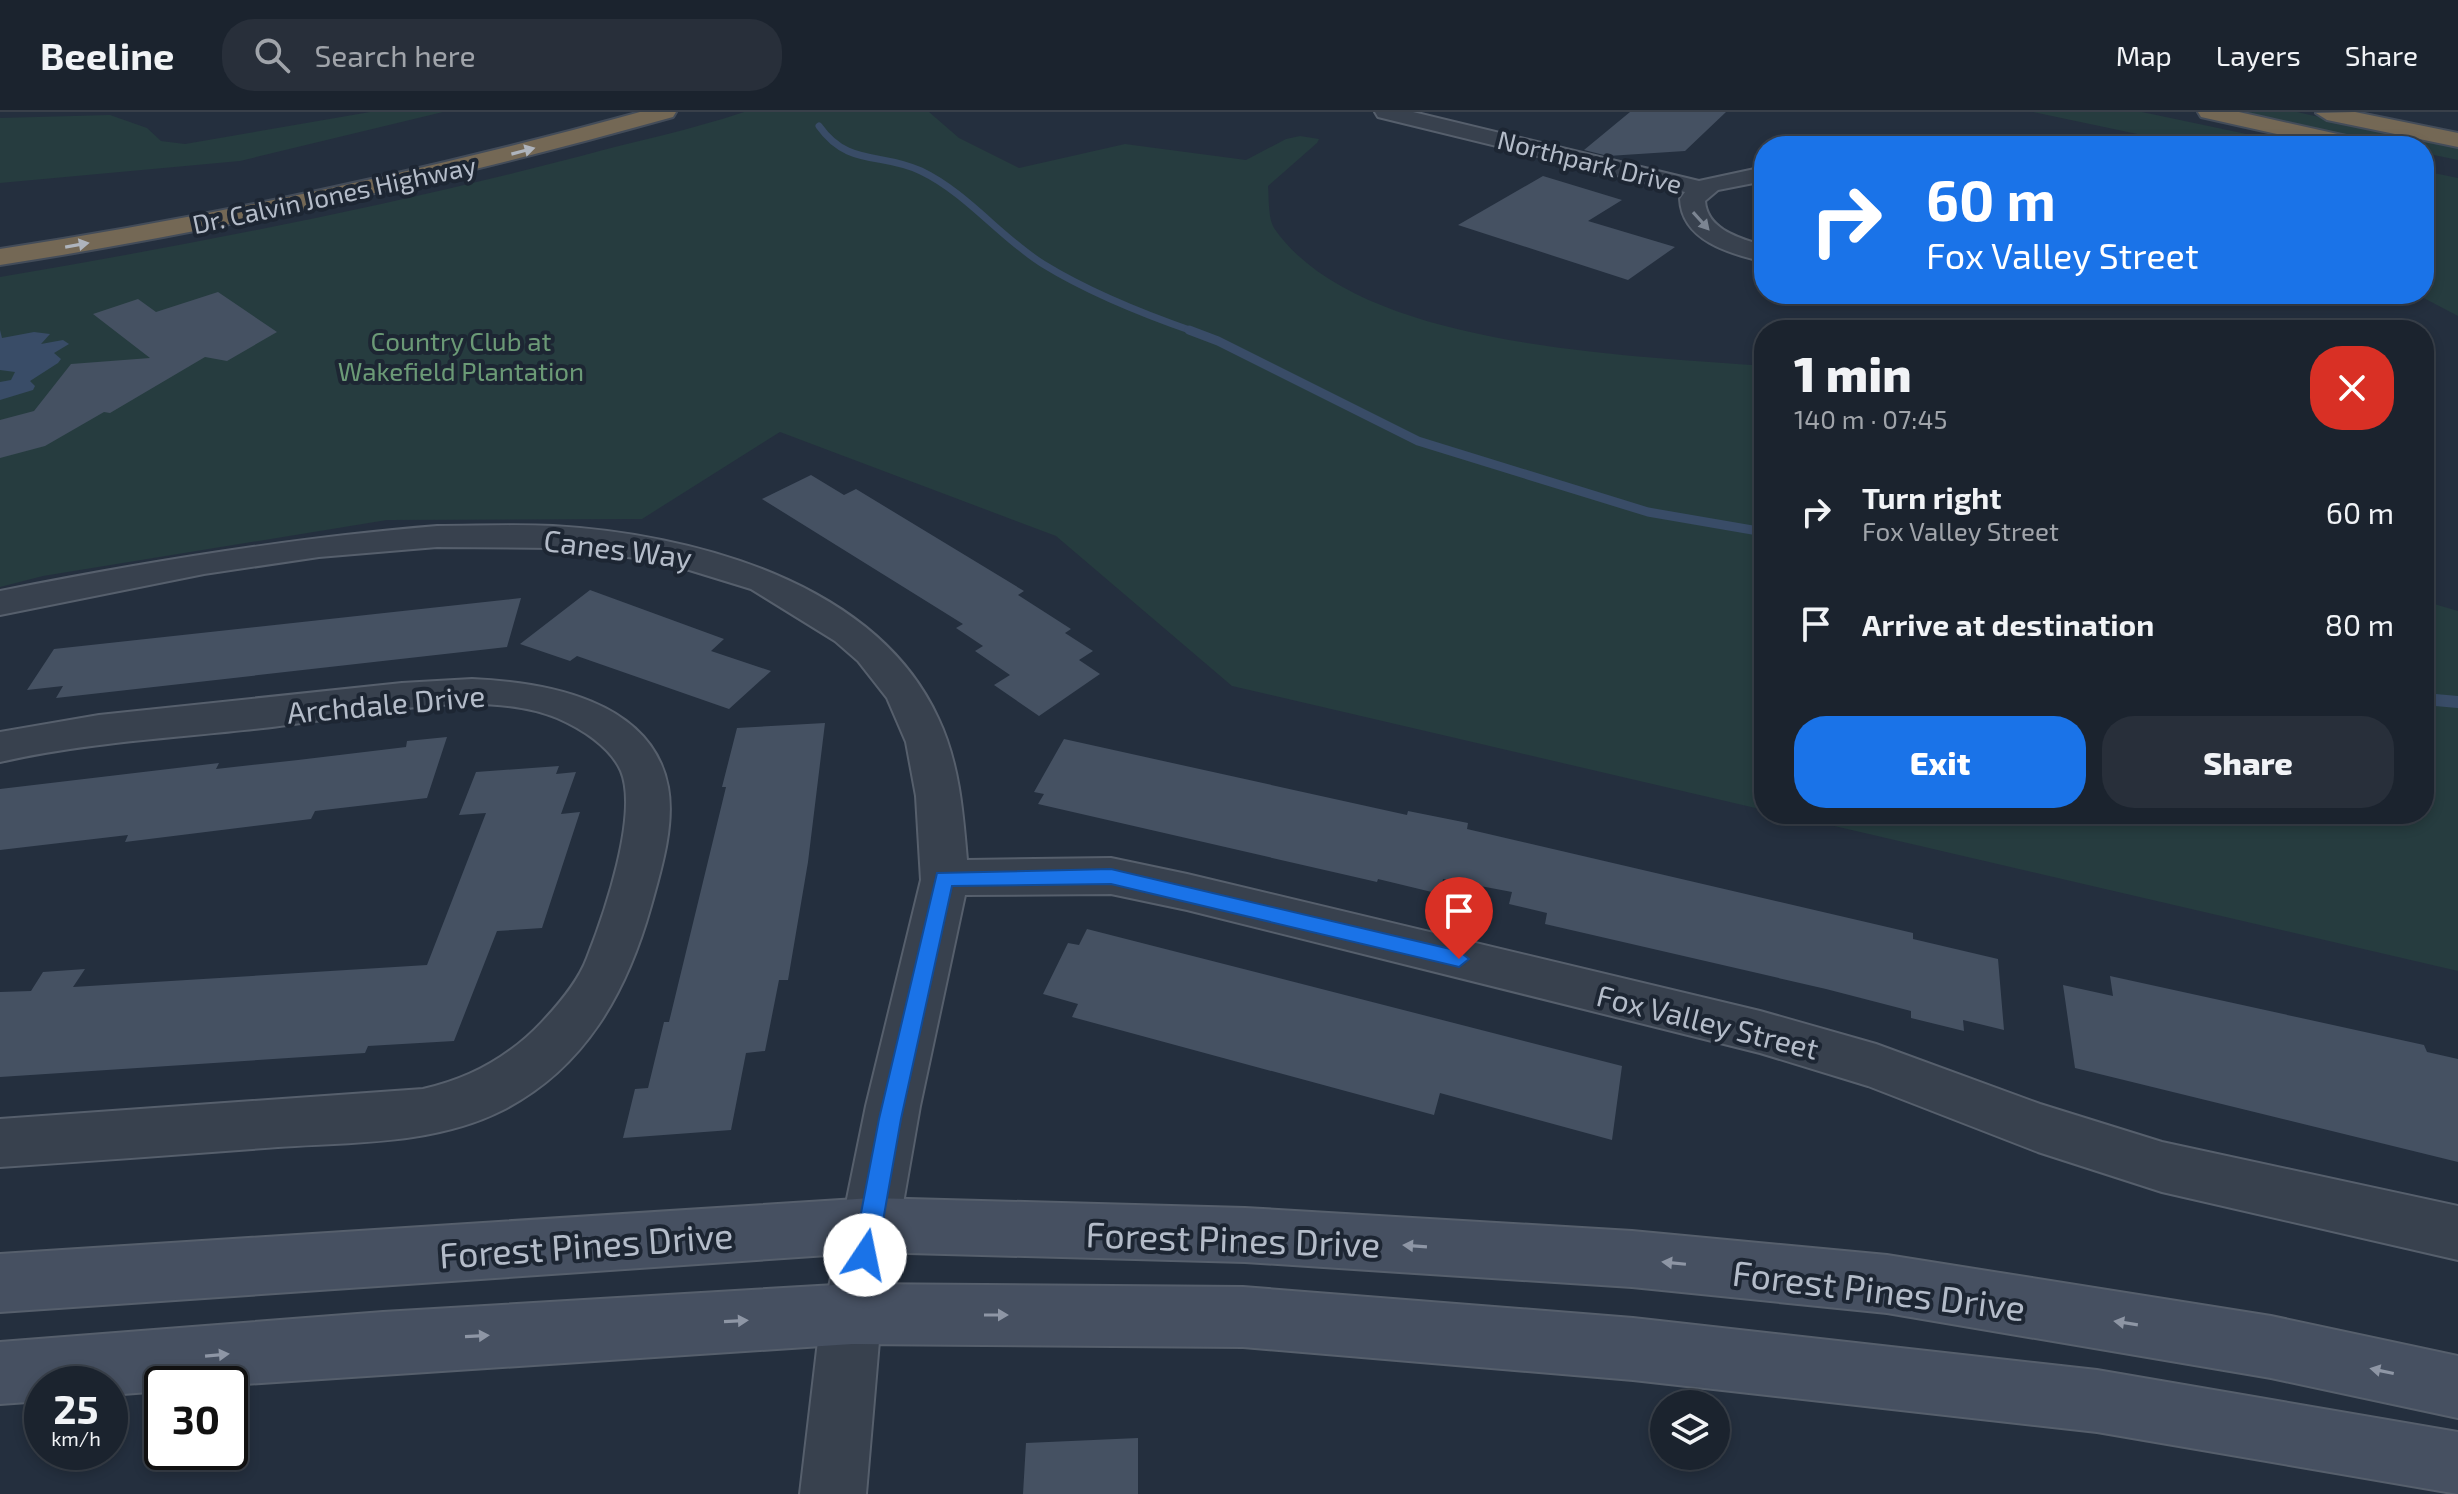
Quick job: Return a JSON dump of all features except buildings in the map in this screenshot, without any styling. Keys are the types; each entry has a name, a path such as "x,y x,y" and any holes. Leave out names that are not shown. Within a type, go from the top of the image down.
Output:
{"highway":[{"name":"Dr. Calvin Jones Highway","path":"0,236 142,214 422,157 593,112"},
{"name":"Dr. Calvin Jones Highway","path":"0,257 229,218 371,188 665,112"},
{"path":"2179,112 2298,133"},
{"path":"2209,112 2313,136"},
{"path":"2322,112 2458,140"}],"street":[{"name":"Northpark Drive","path":"1386,112 1701,189"},
{"path":"1754,175 1726,178 1701,189 1692,199 1695,218 1720,238 1754,250"},
{"name":"Canes Way","path":"0,604 240,558 428,538 602,540 698,556 776,584 809,603 869,648 911,700 929,742 938,788 944,878 890,1119 872,1225 852,1314 841,1383 833,1494"},
{"name":"Archdale Drive","path":"0,747 57,737 450,694 520,695 562,704 611,730 643,772 649,804 623,916 601,984 550,1047 522,1071 471,1103 423,1113 0,1143"},
{"name":"Fox Valley Street","path":"944,878 1111,876 1187,892 1760,1032 1876,1066 2038,1128 2162,1167 2458,1233"},
{"name":"Forest Pines Drive","path":"0,1283 872,1225 1245,1235 1632,1259 1887,1284 2271,1347 2458,1387"},
{"path":"0,1373 383,1342 852,1314 1243,1317 1633,1349 2097,1401 2458,1464"}],"green space":[{"path":"370,112 443,112 240,161 0,183 0,118 110,115 147,128 161,141 185,144"},
{"name":"Country Club at Wakefield Plantation","path":"744,112 929,112 959,138 1019,168 1125,144 1246,160 1286,139 1300,136 1319,139 1268,186 1272,224 1313,268 1367,299 1430,322 1500,338 1643,357 1754,365 1754,808 1232,686 1056,536 780,432 642,519 387,520 43,576 0,587 0,277 364,208 683,130"},
{"path":"2033,112 2142,112 2256,136 2147,136"},
{"path":"2235,112 2297,112 2404,136 2347,136"},
{"path":"2434,143 2458,148 2458,160 2434,155"},
{"path":"2434,173 2458,178 2458,316 2434,303"},
{"path":"2434,604 2458,611 2458,971 1826,824 2434,824"}],"water":[{"path":"0,330 2,338 34,332 50,334 41,344 63,340 69,344 54,353 61,359 58,363 30,381 35,386 33,390 0,400 0,382 11,380 15,372 0,370"}],"waterway":[{"path":"819,126 830,139 853,153 906,165 938,180 1013,242 1061,275 1117,302 1195,332"},
{"path":"1189,330 1218,341 1418,441 1648,512 1754,530"},
{"path":"2434,700 2458,702"}],"route":[{"path":"865,1255 890,1119 944,878 1111,876 1459,959"}]}
